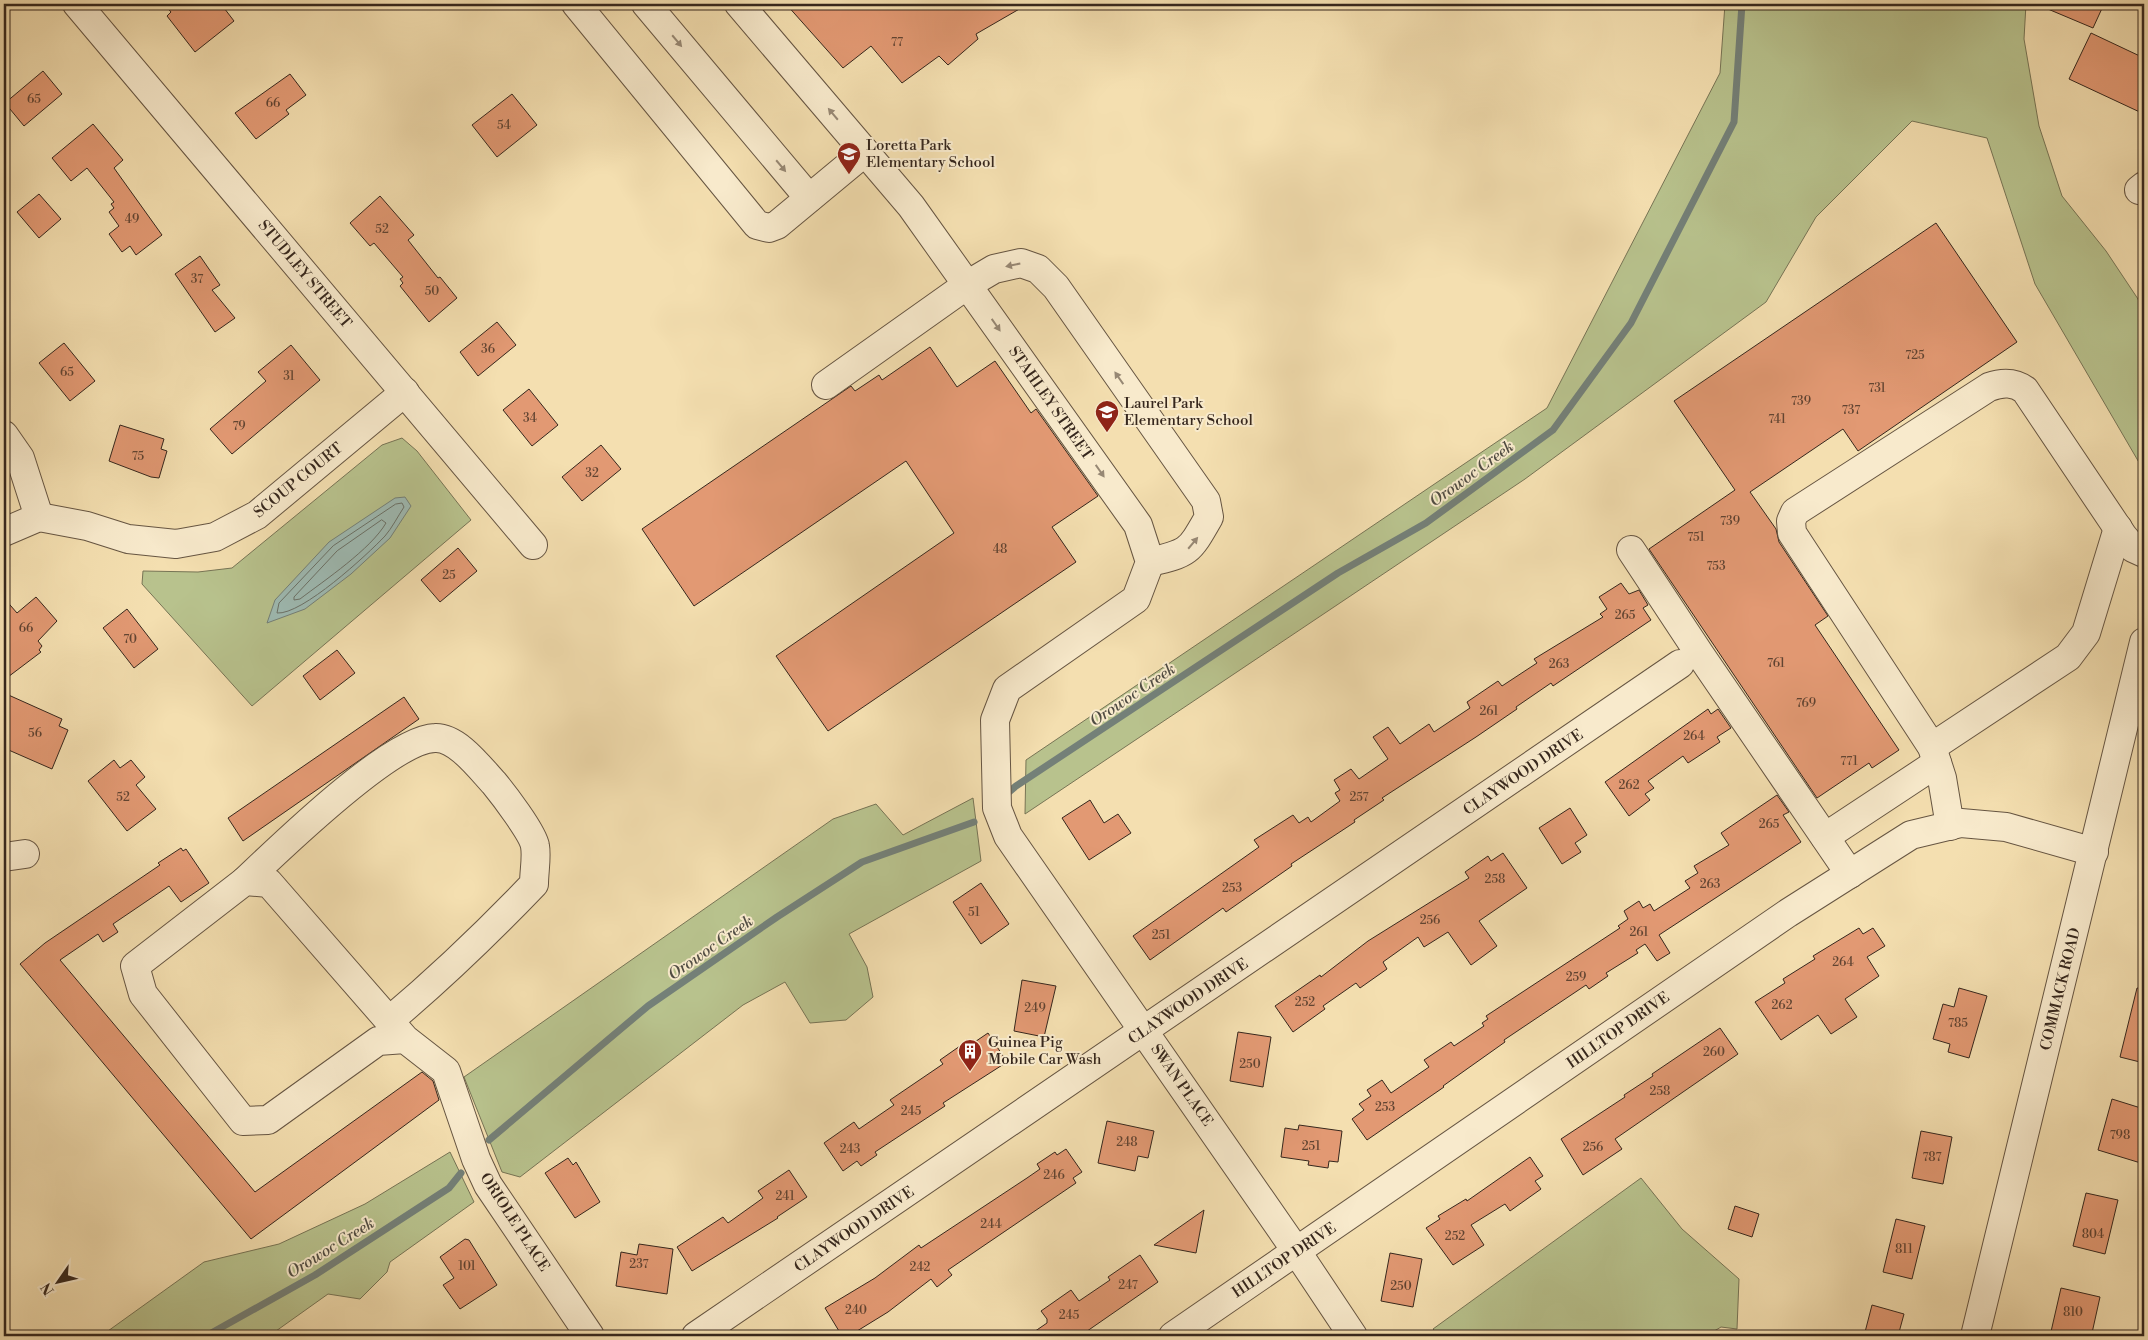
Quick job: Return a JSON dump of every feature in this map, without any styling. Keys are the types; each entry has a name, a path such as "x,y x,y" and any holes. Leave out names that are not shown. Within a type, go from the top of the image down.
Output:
{"street":[{"name":"STUDLEY STREET","path":"77,4 533,544"},
{"path":"576,4 757,225 769,228 777,225 865,152"},
{"path":"646,4 809,198"},
{"name":"STAHLEY STREET","path":"739,4 911,206 1138,526 1150,562"},
{"path":"826,385 967,285 994,269 1021,263 1038,269 1056,287 1206,501 1209,518 1195,543 1181,555 1150,562"},
{"path":"1950,826 1934,755 1792,533 1791,521 1794,512 1989,387 1999,383 2010,383 2026,390 2118,528 2133,548 2144,553"},
{"name":"SCOUP COURT","path":"38,517 87,526 128,539 176,544 215,537 257,515 405,392"},
{"path":"4,436 20,458 38,517 4,532"},
{"path":"1825,837 2068,657 2086,633 2118,528"},
{"path":"1631,550 1850,874"},
{"name":"SWAN PLACE","path":"1150,562 1136,599 1007,689 995,720 997,808 1008,836 1297,1252 1352,1336"},
{"name":"COMMACK ROAD","path":"1975,1336 2144,642"},
{"name":"CLAYWOOD DRIVE","path":"696,1336 1680,664"},
{"path":"436,738 464,749 506,796 535,845 534,884 477,942 397,1030 378,1041 268,1120 243,1121 143,994 135,966 245,881 294,833 394,754 417,743 436,738"},
{"name":"HILLTOP DRIVE","path":"1173,1336 1780,919 1911,835 1961,823 2006,828 2094,852"},
{"path":"245,881 269,883 397,1030"},
{"name":"ORIOLE PLACE","path":"397,1030 446,1071 476,1159 488,1185 590,1336"}],"green space":[{"path":"1725,4 2026,4 2024,39 2039,126 2062,196 2106,251 2138,299 2144,317 2144,471 2035,284 1987,138 1912,121 1816,217 1766,302 1525,479 1025,814 1026,760 1547,408 1720,73"},
{"path":"402,438 417,451 471,520 252,706 142,584 143,571 198,572 232,568 382,445"},
{"path":"973,798 981,861 849,934 867,967 873,997 846,1020 810,1023 785,982 743,1005 520,1177 502,1172 464,1077 833,819 876,804 903,835"},
{"path":"450,1152 474,1202 390,1262 387,1272 360,1299 328,1294 269,1336 101,1336 204,1262 279,1244 365,1204"},
{"path":"1641,1178 1682,1229 1739,1279 1737,1329 1721,1327 1706,1336 1439,1336 1433,1329"}],"water":[{"path":"405,497 411,506 390,538 351,574 305,609 267,623 275,600 329,542 395,498"}],"building":[{"path":"164,4 221,4 234,21 195,52 167,16 171,12"},
{"path":"786,4 1028,4 976,34 978,39 948,65 939,56 902,83 871,46 843,68"},
{"path":"2036,4 2104,4 2093,28"},
{"path":"2091,33 2144,58 2144,114 2069,79"},
{"path":"43,71 62,94 24,126 5,103"},
{"path":"290,74 306,95 286,110 289,114 256,139 235,113"},
{"path":"512,94 537,125 497,157 472,125"},
{"path":"93,124 123,160 114,168 162,235 136,255 130,246 122,252 109,234 119,226 109,212 114,208 111,204 114,202 87,168 71,181 52,158"},
{"path":"39,194 61,219 39,238 17,212"},
{"path":"380,196 414,235 408,240 438,278 440,277 457,298 429,322 400,286 403,283 400,279 403,277 374,243 370,246 350,223"},
{"path":"1936,223 2017,342 1858,451 1843,429 1750,492 1776,529 1779,542 1828,616 1815,625 1899,750 1872,768 1869,763 1817,798 1649,549 1735,490 1674,401"},
{"path":"200,256 220,285 212,290 235,318 215,332 175,274"},
{"path":"497,322 516,345 478,376 460,352"},
{"path":"64,343 95,381 70,401 39,363"},
{"path":"291,345 320,380 232,454 210,429 266,381 258,372"},
{"path":"930,347 957,387 995,361 1031,413 1036,409 1098,496 1052,527 1076,562 828,731 776,656 954,533 906,461 694,606 642,529 851,386 855,391 879,375 882,380"},
{"path":"529,389 558,425 532,446 503,410"},
{"path":"120,425 164,439 161,449 167,451 159,478 151,477 109,461"},
{"path":"601,445 621,469 582,501 562,477"},
{"path":"458,548 477,571 440,602 421,580"},
{"path":"1621,583 1629,594 1639,590 1648,605 1643,608 1651,620 1553,686 1551,683 1476,737 1382,798 1384,800 1354,820 1355,822 1291,864 1292,866 1226,912 1223,908 1150,960 1133,936 1259,847 1254,840 1293,815 1299,823 1308,817 1311,822 1340,801 1335,793 1340,790 1334,780 1351,769 1359,779 1388,759 1373,737 1388,727 1400,744 1429,724 1434,732 1470,708 1467,702 1498,681 1502,686 1537,663 1534,659 1603,617 1600,614 1607,609 1599,597"},
{"path":"36,597 57,621 38,641 42,646 39,650 41,652 4,680 4,598 17,613"},
{"path":"127,609 158,649 134,668 103,628"},
{"path":"337,650 355,673 320,700 303,676"},
{"path":"4,693 62,719 59,726 68,730 52,769 4,748"},
{"path":"404,697 419,719 243,841 228,818"},
{"path":"1708,709 1711,714 1718,709 1731,728 1717,737 1720,742 1688,763 1683,756 1648,781 1654,788 1645,794 1650,800 1629,816 1605,782"},
{"path":"114,760 120,768 131,760 145,777 136,785 156,809 127,831 88,781"},
{"path":"1777,795 1789,812 1783,815 1801,842 1659,935 1670,953 1657,961 1645,944 1636,950 1638,953 1606,973 1608,976 1589,989 1586,985 1504,1040 1505,1042 1444,1087 1367,1140 1352,1119 1364,1110 1359,1104 1371,1096 1367,1090 1382,1080 1391,1093 1429,1067 1424,1060 1451,1042 1454,1046 1484,1026 1482,1023 1488,1019 1486,1016 1620,928 1618,926 1628,919 1624,911 1639,901 1643,908 1650,904 1654,911 1690,888 1685,881 1698,873 1694,866 1729,845 1721,833"},
{"path":"1090,800 1104,823 1118,814 1131,833 1089,860 1062,818"},
{"path":"1570,808 1587,835 1575,843 1581,852 1562,864 1539,828"},
{"path":"181,848 183,851 186,849 209,883 181,902 169,886 113,924 118,932 103,942 98,934 60,960 255,1192 422,1072 433,1081 439,1100 251,1239 20,964 45,943 160,865 158,863"},
{"path":"1503,853 1527,888 1479,921 1497,946 1471,965 1448,932 1424,947 1418,937 1383,962 1387,969 1360,988 1356,983 1323,1006 1325,1009 1293,1032 1275,1006 1320,975 1321,977 1368,941 1469,878 1465,872 1488,856 1491,861"},
{"path":"981,883 1009,924 981,944 953,902"},
{"path":"1859,928 1863,934 1873,928 1885,946 1867,957 1879,976 1845,999 1857,1017 1831,1034 1818,1015 1781,1040 1755,1002 1785,983 1783,979 1815,959 1813,956"},
{"path":"1022,980 1056,986 1044,1037 1014,1031"},
{"path":"1959,988 1987,996 1969,1058 1948,1052 1950,1044 1933,1039 1943,1004 1954,1007"},
{"path":"2137,988 2144,989 2144,1063 2120,1057"},
{"path":"1720,1028 1738,1054 1615,1139 1622,1149 1583,1175 1561,1139 1625,1097 1624,1095 1653,1076 1652,1074"},
{"path":"1238,1032 1271,1037 1263,1087 1230,1081"},
{"path":"988,1033 1007,1062 943,1103 945,1106 875,1152 877,1155 861,1166 857,1161 843,1171 824,1143 854,1122 859,1129 894,1105 890,1100 943,1064 940,1060 960,1046 963,1050"},
{"path":"2112,1099 2144,1109 2144,1164 2098,1150"},
{"path":"1107,1121 1154,1131 1148,1158 1138,1156 1135,1171 1098,1163"},
{"path":"1299,1125 1342,1131 1338,1162 1329,1161 1328,1168 1308,1165 1309,1161 1281,1157 1285,1128 1298,1130"},
{"path":"1921,1131 1952,1137 1943,1184 1912,1178"},
{"path":"1066,1149 1082,1172 1073,1178 1076,1183 948,1270 952,1275 937,1287 931,1279 888,1312 849,1336 842,1336 825,1308 875,1278 919,1245 921,1248 1027,1178 1040,1169 1037,1164 1055,1152 1057,1155"},
{"path":"1530,1157 1543,1176 1535,1181 1541,1189 1510,1211 1505,1204 1471,1225 1484,1245 1453,1265 1426,1228 1440,1219 1438,1216 1466,1199 1467,1201"},
{"path":"568,1158 573,1165 576,1162 600,1202 575,1218 545,1173"},
{"path":"789,1170 807,1197 778,1218 692,1271 677,1247 723,1217 728,1223 763,1198 758,1191"},
{"path":"2086,1193 2118,1200 2105,1254 2073,1246"},
{"path":"1735,1206 1759,1214 1752,1237 1728,1229"},
{"path":"1204,1210 1196,1253 1154,1245"},
{"path":"1896,1219 1925,1226 1912,1279 1883,1272"},
{"path":"465,1239 469,1240 497,1285 460,1309 443,1285 454,1278 440,1257"},
{"path":"639,1244 673,1249 667,1294 616,1286 621,1252 637,1255"},
{"path":"1390,1253 1422,1259 1413,1307 1381,1301"},
{"path":"1140,1255 1158,1282 1080,1336 1028,1336 1047,1323 1047,1319 1041,1311 1071,1290 1079,1301 1110,1280 1108,1277"},
{"path":"2061,1288 2100,1297 2092,1333 2083,1331 2082,1336 2050,1336"},
{"path":"1872,1305 1904,1314 1898,1336 1864,1336"}],"waterway":[{"name":"Orowoc Creek","path":"1003,797 1016,786 1338,573 1426,523 1553,430 1631,323 1734,122 1742,4"},
{"name":"Orowoc Creek","path":"489,1140 648,1006 777,917 862,862 974,822"},
{"name":"Orowoc Creek","path":"206,1336 315,1275 449,1188 461,1173"}],"place":[{"name":"Loretta Park Elementary School","path":"849,175"},
{"name":"Laurel Park Elementary School","path":"1107,433"},
{"name":"Guinea Pig Mobile Car Wash","path":"970,1072"}]}
